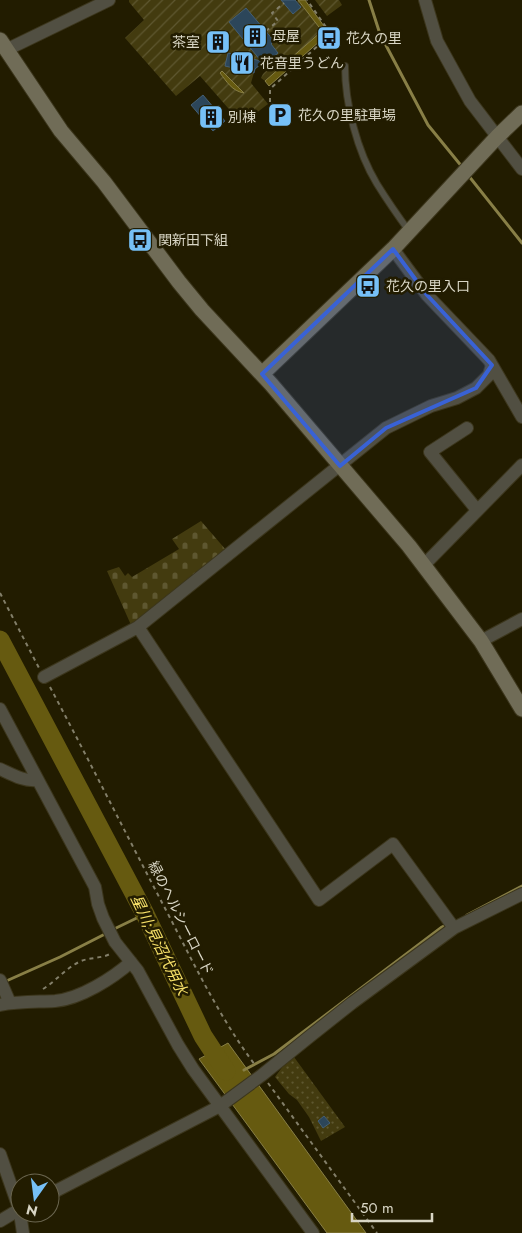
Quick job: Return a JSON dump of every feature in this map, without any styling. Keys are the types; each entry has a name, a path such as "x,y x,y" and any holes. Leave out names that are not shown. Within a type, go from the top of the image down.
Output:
{"street":[{"path":"109,0 3,45 60,131 104,182 179,282 202,310 262,374 424,565 481,640 522,709"},
{"path":"425,0 437,41 470,101 522,168"},
{"path":"262,374 393,249 497,137 522,113"},
{"path":"393,249 427,295 489,360 522,416"},
{"path":"44,677 138,627 386,428 431,406 457,398 476,388 488,375 492,365"},
{"path":"467,428 430,452 477,510"},
{"path":"424,565 522,465"},
{"path":"481,640 522,619"},
{"path":"138,627 319,900 393,844 454,928"},
{"path":"0,708 95,887 98,904 115,947 123,953 138,971 178,1045 223,1104 313,1233"},
{"path":"0,769 33,781 37,780"},
{"path":"60,1189 223,1104 260,1077 352,1003 454,928 522,894"},
{"path":"4,995 57,1001 77,996 131,962"},
{"path":"0,1154 10,1182"}],"lane":[{"path":"345,66 349,106 364,158 376,182 409,231"}],"path":[{"path":"270,102 270,89 331,34 307,0"},
{"path":"266,31 278,21 272,13 284,4"},
{"name":"緑のヘルシーロード","path":"0,593 62,708 213,1001 260,1077 377,1233"},
{"path":"38,993 48,987 72,966 87,959 104,957 115,947"}],"highlighted area":[{"path":"393,249 427,295 492,365 476,388 386,428 340,466 262,374"}],"green space":[{"path":"129,0 281,0 293,14 301,7 298,0 322,31 265,81 261,78 272,65 266,60 255,69 251,83 268,104 242,124 200,76 176,96 125,38 144,20"},
{"path":"315,0 339,0 342,5 327,16"},
{"path":"201,521 226,550 131,625 107,571 119,567 125,576 128,573 132,577 179,549 172,539"},
{"path":"294,1057 345,1127 321,1141 309,1117 297,1100 289,1094 275,1077 283,1066"}],"shaded area":[{"path":"298,0 305,0 329,33 269,86 265,81 322,31"},
{"path":"222,71 244,93 230,86 220,73"},
{"path":"228,1043 366,1233 327,1233 199,1059"}],"building":[{"path":"281,0 295,0 301,7 293,14"},
{"name":"母屋","path":"246,8 274,41 271,44 278,53 255,69 254,73 225,66 228,53 261,61 229,22"},
{"name":"茶室","path":"218,32 226,46 217,52 209,38"},
{"name":"別棟","path":"203,95 225,121 213,131 191,105"},
{"path":"324,1116 330,1123 323,1128 318,1121"}],"waterway":[{"path":"369,0 380,34 428,125 463,168"},
{"path":"468,175 522,243"},
{"name":"星川;見沼代用水","path":"0,640 145,914 203,1036 226,1071"},
{"path":"467,915 522,886"},
{"path":"112,930 145,914"},
{"path":"244,1070 274,1054 448,924"},
{"path":"4,982 107,933"}],"place":[{"name":"母屋","path":"255,36"},
{"name":"花久の里","path":"329,38"},
{"name":"茶室","path":"218,42"},
{"name":"花音里うどん","path":"242,63"},
{"name":"花久の里駐車場","path":"280,115"},
{"name":"別棟","path":"211,117"},
{"name":"関新田下組","path":"140,240"},
{"name":"花久の里入口","path":"368,286"}]}
